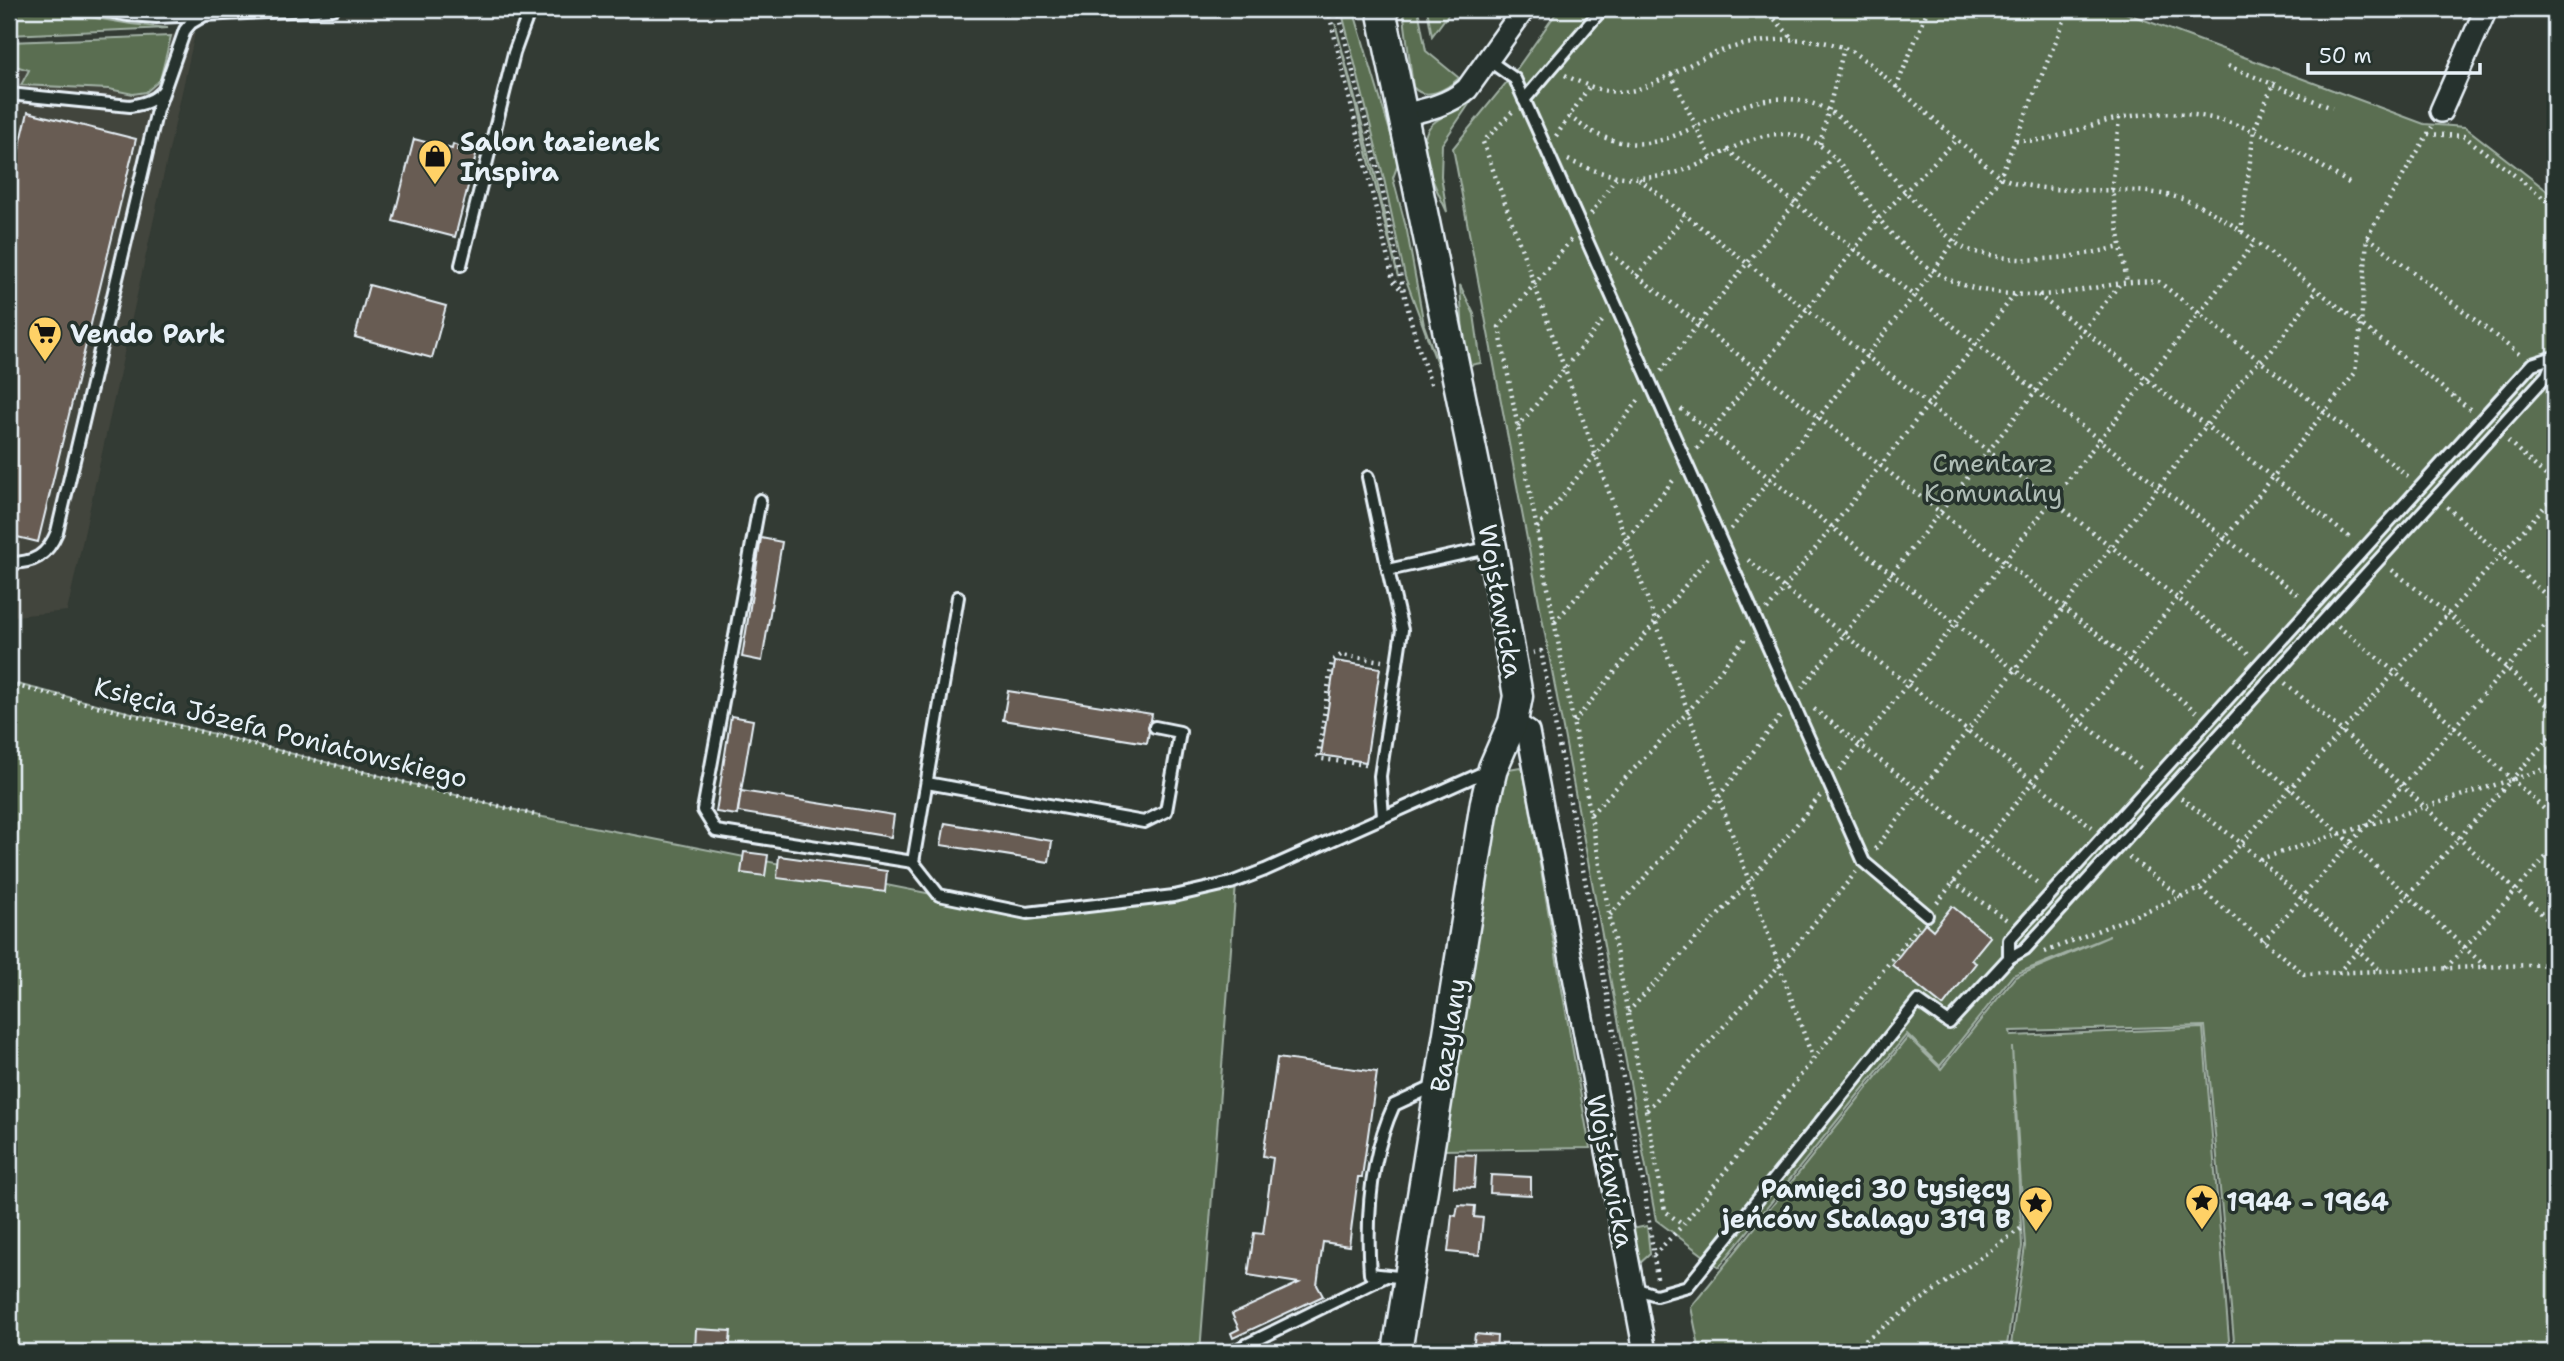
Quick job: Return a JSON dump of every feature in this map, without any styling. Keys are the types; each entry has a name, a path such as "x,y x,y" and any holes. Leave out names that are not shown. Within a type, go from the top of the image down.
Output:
{"street":[{"name":"Wojsławicka","path":"1381,9 1492,547 1518,696 1513,722 1528,732 1632,1283 1651,1351"},
{"path":"1402,115 1437,106 1461,95 1524,9"},
{"path":"2441,111 2486,9"},
{"name":"Bazylany","path":"1398,1352 1398,1277 1440,1084 1482,816 1493,768 1513,722"}],"lane":[{"path":"97,9 142,16 203,16 333,9"},
{"path":"461,265 514,53 530,9"},
{"path":"1524,100 1602,9"},
{"path":"9,563 34,561 44,555 57,532 157,110 185,30 203,16"},
{"path":"1488,60 1515,79 1758,623 1795,698 1864,862 1927,915"},
{"path":"9,94 130,106 158,97 165,89"},
{"path":"2009,958 2009,940 2364,548 2532,364 2555,357"},
{"path":"1632,1283 1656,1295 1688,1286 1918,1001 1949,1023 2009,958 2025,949 2547,375 2555,357"},
{"path":"1368,477 1402,631 1379,787 1383,817"},
{"path":"760,500 703,810 716,831 913,862 939,895 1027,914 1174,896 1231,883 1493,768"},
{"path":"1388,570 1492,547"},
{"path":"913,862 958,597"},
{"path":"927,783 1144,822 1166,811 1180,732 1155,727"},
{"path":"1398,1277 1370,1274 1367,1231 1381,1134 1394,1105 1440,1084"},
{"path":"1232,1352 1398,1277"}],"path":[{"path":"1328,9 1393,280 1402,291 1379,172 1338,9"},
{"path":"1765,9 1795,40"},
{"path":"1896,88 1928,9"},
{"path":"1573,722 1722,540 1914,296 2000,177 2069,9"},
{"path":"1552,68 1589,87 1612,92 1631,91 1647,87 1710,55 1755,41 1795,40 1844,48 1868,62 2000,177 2018,185 2178,197 2197,204 2255,242 2482,419"},
{"path":"1819,144 1844,48"},
{"path":"2228,66 2274,82 2332,108"},
{"path":"1671,74 1711,158"},
{"path":"2241,232 2255,130 2274,82"},
{"path":"1589,87 1547,151 1593,171 1616,177 1638,178 1664,176 1768,134 1796,135 1819,144 1850,176 1879,218 1910,251 1954,282 1990,290 2038,294 2066,293 2127,283 2159,282 2421,486"},
{"path":"1524,100 1483,142 1813,1060"},
{"path":"1569,116 1604,138 1622,143 1657,142 1732,110 1763,100 1802,101 1836,113 1905,192 1954,242 1967,250 2032,260 2062,259 2121,247"},
{"path":"2355,373 2367,237 2441,111"},
{"path":"2016,140 2039,140 2119,118 2201,115 2255,130 2348,183"},
{"path":"2119,118 2112,190 2127,283"},
{"path":"9,149 13,134"},
{"path":"2428,134 2464,136 2555,207"},
{"path":"1555,623 1626,540 1879,218 1956,140"},
{"path":"1727,150 2312,606"},
{"path":"1537,528 1832,157"},
{"path":"1499,327 1582,227 1616,177"},
{"path":"1638,178 2260,663"},
{"path":"1637,276 1685,215"},
{"path":"1582,227 1637,276 2208,720"},
{"path":"2367,237 2532,364"},
{"path":"1628,1013 1749,882 1829,784 2255,242"},
{"path":"1609,915 1718,797 2119,284"},
{"path":"1646,1110 1779,967 2249,371 2270,353 2317,290"},
{"path":"1591,814 1688,712 2016,293"},
{"path":"2038,294 2364,548"},
{"path":"1518,428 1615,304"},
{"path":"1651,385 2155,779"},
{"path":"2496,431 2555,484"},
{"path":"2033,957 2200,889 2555,495"},
{"path":"2435,498 2555,603"},
{"path":"1722,540 2103,836"},
{"path":"2379,560 2448,614 2555,712"},
{"path":"2263,941 2555,614"},
{"path":"2327,618 2395,672 2555,819"},
{"path":"1526,654 1541,651 1644,1187 1657,1270 1656,1295"},
{"path":"1382,767 1322,759 1318,756 1332,661 1341,655 1385,662"},
{"path":"2275,675 2342,731 2555,926"},
{"name":"Księcia Józefa Poniatowskiego","path":"9,684 543,817"},
{"path":"1795,698 1860,745 2051,894"},
{"path":"2338,973 2555,731"},
{"path":"2223,732 2291,789 2486,967"},
{"path":"2259,859 2555,766"},
{"path":"2170,790 2241,843 2381,971"},
{"path":"2446,969 2555,847"},
{"path":"2118,848 2181,897"},
{"path":"1953,882 2019,929"},
{"path":"2200,889 2304,974 2555,964"},
{"path":"1632,1283 1683,1225"},
{"path":"1848,1352 2023,1227"},
{"path":"1664,1335 1667,1350"},
{"path":"1651,1351 1708,1348 1718,1352"}],"shaded area":[{"path":"195,33 67,611 14,616 9,641 9,45"}],"green space":[{"path":"1341,9 1353,9 1399,161 1393,178 1407,231 1424,325 1453,407 1405,277 1384,179"},
{"path":"1403,9 1418,9 1426,51 1459,78 1443,90 1430,94 1413,87"},
{"path":"1427,9 1452,9 1432,36"},
{"name":"Cmentarz Komunalny","path":"1559,9 2115,9 2424,124 2465,127 2550,193 2555,187 2555,1352 2235,1352 2205,1026 2010,1031 2011,1036 2203,1028 2230,1352 2010,1352 2025,1246 2012,1047 2022,1246 2006,1352 1700,1352 1691,1307 1908,1037 1941,1069 2015,977 2110,936 2013,975 1940,1066 1907,1034 1719,1267 1656,1220 1453,148 1511,77"},
{"path":"48,10 168,28 9,35 9,13"},
{"path":"1335,23 1375,173 1398,277"},
{"path":"171,36 160,80 146,92 133,94 109,89 21,85 29,70 9,64 9,42"},
{"path":"1476,94 1442,144 1441,176 1447,212 1427,165 1424,140 1428,129 1436,121 1461,107"},
{"path":"1460,285 1474,314 1481,363 1465,366"},
{"path":"9,682 543,817 1027,913 1236,884 1200,1352 9,1352"},
{"path":"1520,767 1524,774 1590,1148 1441,1150 1504,775 1509,769"},
{"path":"1647,1226 1650,1254 1639,1264 1632,1229"}],"building":[{"name":"Vendo Park","path":"28,112 136,139 38,542 9,535 9,191"},
{"name":"Salon łazienek Inspira","path":"414,139 452,149 453,144 461,151 462,147 477,151 455,237 393,221"},
{"path":"369,285 446,306 432,358 355,337"},
{"path":"761,538 782,542 762,661 742,657"},
{"path":"1335,661 1380,668 1366,762 1321,755"},
{"path":"1008,691 1152,714 1147,743 1003,720"},
{"path":"731,716 753,720 737,815 716,812"},
{"path":"741,791 894,815 891,837 738,812"},
{"path":"945,823 1052,841 1049,862 941,845"},
{"path":"744,852 768,855 765,876 741,873"},
{"path":"779,856 887,871 885,892 777,878"},
{"path":"1952,906 1990,937 1971,960 1976,963 1943,1006 1892,965 1925,923 1933,930"},
{"path":"1277,1058 1377,1072 1362,1177 1358,1177 1349,1246 1323,1242 1317,1285 1323,1296 1233,1338 1231,1333 1239,1329 1232,1314 1299,1283 1248,1275 1254,1233 1263,1234 1273,1158 1263,1156"},
{"path":"1456,1154 1476,1155 1474,1188 1454,1187"},
{"path":"1491,1175 1531,1177 1531,1195 1490,1193"},
{"path":"1458,1205 1475,1206 1474,1217 1483,1218 1479,1255 1448,1252 1452,1215 1456,1216"},
{"path":"696,1329 731,1331 729,1352 695,1352"},
{"path":"1475,1334 1497,1336 1496,1352 1453,1352 1454,1347 1473,1350"}],"place":[{"name":"Salon łazienek Inspira","path":"435,186"},
{"name":"Vendo Park","path":"45,363"},
{"name":"1944 - 1964","path":"2202,1231"},
{"name":"Pamięci 30 tysięcy jeńców Stalagu 319 B","path":"2036,1233"}]}
